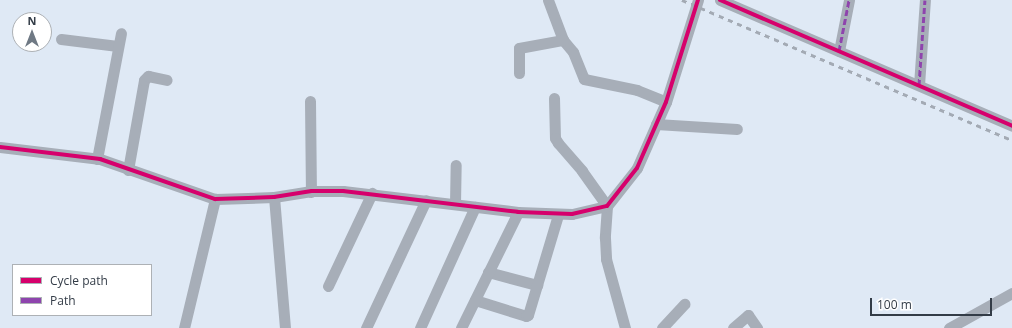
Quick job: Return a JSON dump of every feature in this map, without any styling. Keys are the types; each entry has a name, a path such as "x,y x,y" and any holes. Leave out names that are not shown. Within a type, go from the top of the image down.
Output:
{"street":[{"path":"548,0 563,40 573,52 584,79 637,90 666,102"},
{"path":"625,328 606,259 605,238 607,206 637,168 666,102 698,0"},
{"path":"720,0 1012,126"},
{"path":"839,51 850,0"},
{"path":"919,85 925,0"},
{"path":"97,159 121,33"},
{"path":"61,39 118,46"},
{"path":"519,73 519,48 563,40"},
{"path":"128,170 144,80 148,76 167,80"},
{"path":"554,98 555,138 582,171 607,206"},
{"path":"310,101 311,192"},
{"path":"656,124 737,129"},
{"path":"0,147 97,159 215,200 274,197 311,192 372,193 474,207 558,215 572,214 607,206"},
{"path":"455,204 456,164"},
{"path":"328,286 372,193"},
{"path":"274,197 285,328"},
{"path":"184,328 215,200"},
{"path":"366,328 426,200"},
{"path":"420,328 474,207"},
{"path":"461,328 518,212"},
{"path":"475,300 526,316 528,314 558,215"},
{"path":"488,272 537,286"},
{"path":"949,328 1012,293"},
{"path":"662,328 684,304"},
{"path":"734,328 748,315 758,328"}],"railway":[{"path":"682,0 1012,140"}],"marked path":[{"path":"839,51 849,0"},
{"path":"919,85 925,0"}],"cycle path":[{"path":"0,147 100,159 215,199 274,197 312,191 343,191 518,212 572,214 607,206 637,168 666,102 698,0"},
{"path":"720,0 1012,126"}]}
